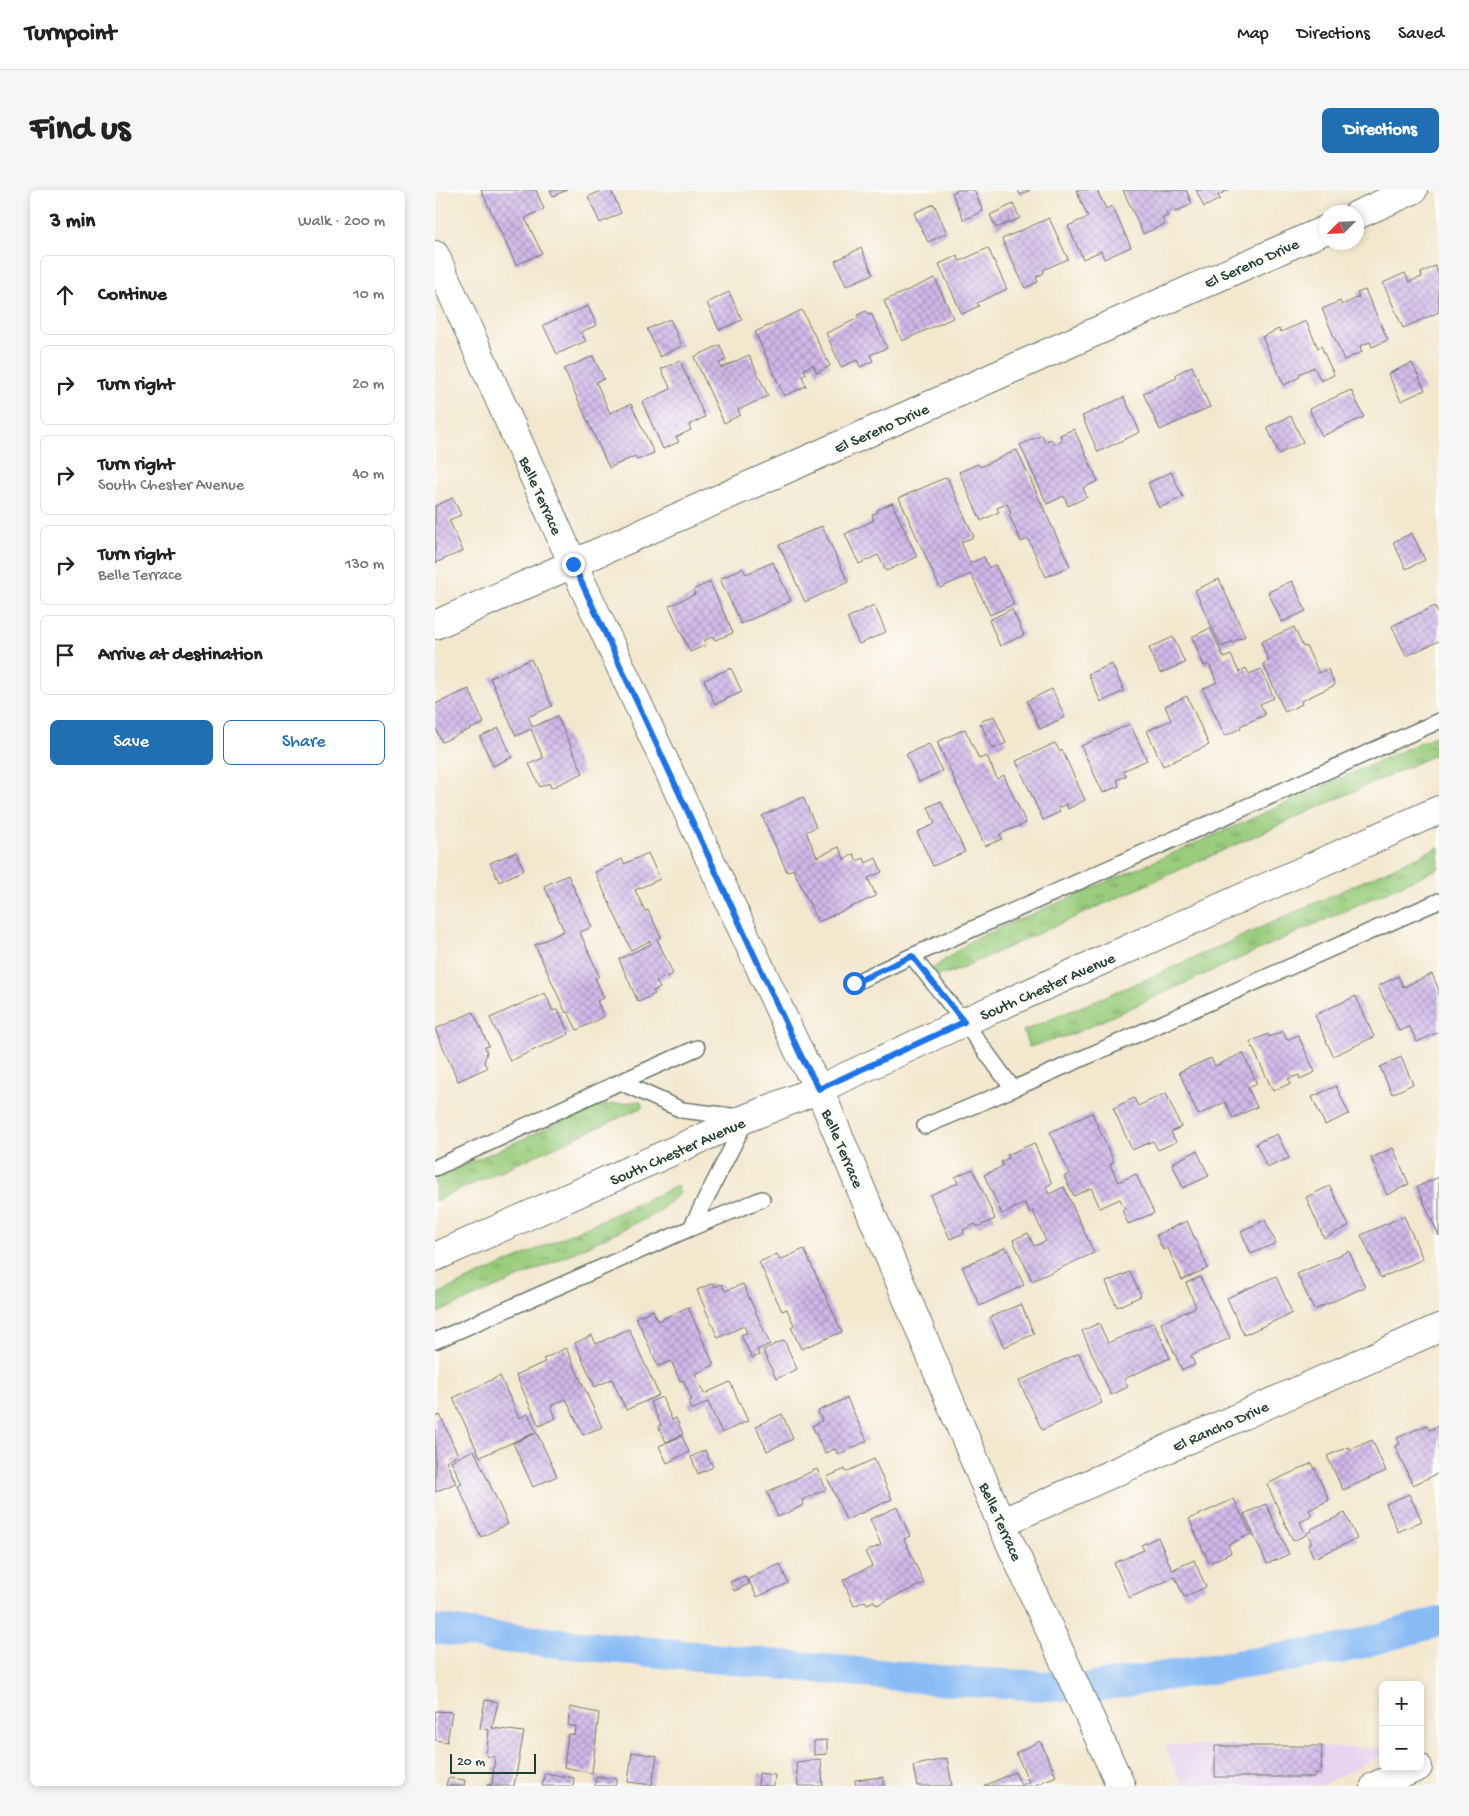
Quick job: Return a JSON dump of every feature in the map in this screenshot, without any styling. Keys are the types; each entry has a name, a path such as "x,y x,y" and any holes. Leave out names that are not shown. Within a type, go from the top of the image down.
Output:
{"street":[{"path":"1364,212 1413,190"},
{"name":"El Sereno Drive","path":"435,625 1319,233"},
{"name":"Belle Terrace","path":"435,255 573,564 801,1056 819,1089 1001,1522 1121,1786"},
{"name":"South Chester Avenue","path":"435,1257 747,1118 819,1089 964,1022 1439,810"},
{"name":"El Rancho Drive","path":"1001,1522 1439,1328"},
{"path":"1424,1765 1439,1758"},
{"path":"1375,1786 1410,1771"}],"lane":[{"path":"854,983 1439,721"},
{"path":"925,1126 1439,901"},
{"path":"912,956 1013,1089"},
{"path":"435,1168 697,1048"},
{"path":"620,1082 682,1110 747,1118 691,1228"},
{"path":"435,1341 691,1228 762,1199"}],"shaded area":[{"path":"1164,1745 1379,1748 1379,1757 1319,1786 1182,1786"}],"green space":[{"path":"1439,734 1439,753 953,972 931,976 929,971 972,940 1231,828"},
{"path":"1439,847 1439,868 1073,1034 1029,1047 1023,1031 1156,975"},
{"path":"640,1101 643,1107 435,1201 435,1178 597,1106"},
{"path":"677,1186 680,1193 657,1213 552,1263 435,1314 435,1295"}],"building":[{"path":"481,190 536,190 544,209 525,218 542,253 516,265"},
{"path":"550,190 567,190 553,196"},
{"path":"603,190 611,190 621,213 600,223 588,197"},
{"path":"958,190 974,190 983,211 964,220 952,193"},
{"path":"1018,190 1030,190 1020,195"},
{"path":"1076,190 1097,190 1106,209 1112,206 1131,247 1104,259 1101,251 1083,259 1068,226 1088,217"},
{"path":"1123,190 1186,190 1192,204 1175,212 1173,210 1166,213 1168,216 1162,218 1165,224 1143,234"},
{"path":"1196,190 1229,190 1218,195 1220,199 1204,207"},
{"path":"934,204 947,233 928,242 914,213"},
{"path":"1013,204 1020,218 996,228 990,215"},
{"path":"1049,218 1068,259 1043,270 1044,273 1036,277 1038,282 1025,288 1002,239"},
{"path":"861,248 873,274 846,286 835,261"},
{"path":"988,248 1007,289 977,303 979,306 962,314 939,264 957,256 960,261"},
{"path":"1435,266 1439,274 1439,312 1403,328 1383,283 1405,273 1409,282 1422,277 1421,273"},
{"path":"935,278 953,318 902,341 884,301"},
{"path":"1365,290 1388,340 1372,347 1370,342 1360,346 1362,352 1344,360 1322,309 1340,301 1342,305 1359,297 1357,293"},
{"path":"729,292 742,320 719,330 707,303"},
{"path":"588,306 597,325 581,332 586,341 557,354 543,325"},
{"path":"802,310 830,366 817,373 813,365 804,369 806,374 802,376 806,386 784,396 755,332"},
{"path":"866,311 868,314 871,313 887,348 870,355 873,361 860,367 857,360 841,367 826,333 859,318 857,315"},
{"path":"670,319 682,346 660,357 647,329"},
{"path":"1306,321 1318,348 1321,346 1334,375 1321,381 1314,367 1299,374 1300,377 1284,385 1262,337 1279,329 1281,332"},
{"path":"720,345 726,360 719,363 721,368 749,355 768,396 738,410 740,415 724,423 694,357"},
{"path":"593,356 604,379 596,382 610,413 631,404 654,453 637,460 635,456 609,468 564,369"},
{"path":"680,361 705,417 689,425 691,430 676,437 679,442 663,449 642,402 671,389 661,369"},
{"path":"1412,363 1425,390 1401,401 1388,374"},
{"path":"1192,366 1210,407 1160,430 1143,393 1177,378 1176,374"},
{"path":"1351,390 1364,417 1322,436 1309,409"},
{"path":"1124,397 1140,432 1098,452 1082,416"},
{"path":"1291,416 1303,442 1279,454 1267,427"},
{"path":"1074,429 1098,481 1083,488 1087,497 1068,506 1064,496 1047,504 1020,445 1042,435 1045,442 1051,439 1054,444 1062,440 1060,435"},
{"path":"1017,450 1070,566 1046,577 1028,539 1021,542 1009,515 1011,513 1007,504 997,508 999,512 981,521 959,472 978,464 980,467"},
{"path":"1171,472 1183,497 1159,508 1148,483"},
{"path":"947,477 974,537 961,542 970,563 984,557 989,568 995,564 1014,604 990,615 971,574 940,588 899,498"},
{"path":"453,498 461,515 449,520 463,551 435,563 435,506"},
{"path":"892,503 917,557 886,571 878,555 859,564 845,534 874,520 872,515 878,512 877,510"},
{"path":"822,526 848,582 805,602 779,545"},
{"path":"1412,533 1425,560 1406,569 1393,542"},
{"path":"773,562 791,601 741,624 720,579 743,568 746,574"},
{"path":"1219,579 1245,636 1221,647 1195,590"},
{"path":"1292,581 1306,611 1282,622 1268,592"},
{"path":"710,582 733,633 715,640 713,636 704,641 706,645 690,652 669,606 695,594 693,590"},
{"path":"874,605 886,632 859,644 847,618"},
{"path":"1435,606 1439,616 1439,641 1406,656 1392,626"},
{"path":"1012,609 1024,635 1000,646 989,620"},
{"path":"1294,627 1303,647 1306,646 1319,673 1328,669 1335,685 1301,701 1302,704 1285,712 1263,664 1269,661 1261,642"},
{"path":"1210,628 1224,658 1231,655 1239,672 1246,668 1249,674 1261,669 1274,698 1260,704 1265,715 1240,726 1241,728 1225,736 1203,689 1217,682 1209,664 1204,666 1192,637"},
{"path":"1173,637 1185,663 1160,673 1149,648"},
{"path":"531,659 552,706 528,717 533,727 557,716 583,773 551,788 549,783 540,787 529,764 543,758 531,729 516,736 490,678"},
{"path":"1112,664 1124,691 1101,702 1088,674"},
{"path":"731,668 742,692 715,704 704,680"},
{"path":"469,689 484,723 442,742 435,727 435,704"},
{"path":"1052,689 1065,717 1040,729 1027,701"},
{"path":"1187,696 1209,745 1163,766 1147,731 1171,720 1165,706"},
{"path":"994,716 1006,743 993,749 980,722"},
{"path":"1130,724 1147,760 1123,771 1126,776 1117,780 1119,786 1103,793 1081,746"},
{"path":"499,728 512,757 493,766 480,737"},
{"path":"965,729 979,759 987,756 997,779 1004,775 1026,823 1000,834 1002,839 985,846 937,742"},
{"path":"1055,743 1060,752 1062,750 1085,800 1068,809 1066,804 1058,808 1060,812 1043,820 1016,761"},
{"path":"929,744 942,771 919,782 906,754"},
{"path":"803,797 816,827 806,832 817,857 839,847 844,859 854,854 857,861 864,858 866,863 876,858 882,872 868,878 876,896 818,922 793,869 787,872 762,816"},
{"path":"941,801 965,852 933,866 917,832 935,824 928,807"},
{"path":"516,852 524,870 499,882 490,863"},
{"path":"648,853 660,879 635,890 645,911 648,910 661,937 657,939 673,974 656,981 660,988 653,991 655,994 638,1002 619,959 651,944 650,941 631,950 595,872 622,859 624,864"},
{"path":"568,875 592,927 580,932 599,976 595,978 604,998 597,1001 604,1017 577,1030 568,1012 566,1013 535,945 564,931 544,886"},
{"path":"1432,974 1439,990 1439,1032 1417,1042 1410,1027 1399,1031 1378,986 1398,976 1403,987"},
{"path":"545,993 553,1011 558,1009 569,1034 510,1061 490,1018"},
{"path":"1356,996 1374,1037 1333,1056 1315,1015"},
{"path":"473,1012 489,1046 485,1047 487,1052 484,1062 487,1068 458,1081 435,1029"},
{"path":"1283,1031 1287,1040 1298,1035 1315,1072 1300,1079 1299,1075 1288,1079 1291,1083 1273,1091 1250,1042 1268,1034 1269,1037"},
{"path":"1243,1053 1257,1084 1248,1088 1257,1107 1233,1118 1225,1102 1198,1115 1179,1072 1211,1058 1215,1066"},
{"path":"1401,1057 1413,1084 1392,1094 1380,1067"},
{"path":"1336,1086 1349,1114 1325,1125 1312,1097"},
{"path":"1166,1093 1181,1127 1171,1132 1176,1142 1158,1150 1153,1141 1132,1150 1113,1108 1134,1098 1138,1106"},
{"path":"1092,1113 1114,1162 1110,1164 1118,1182 1136,1174 1154,1213 1128,1224 1122,1210 1125,1209 1120,1199 1100,1208 1091,1188 1074,1196 1064,1176 1070,1174 1050,1132"},
{"path":"1277,1134 1289,1158 1267,1168 1256,1143"},
{"path":"1034,1143 1052,1183 1046,1187 1049,1194 1064,1187 1094,1253 1032,1281 1013,1240 1028,1233 1034,1246 1046,1241 1033,1211 1030,1213 1025,1203 1002,1214 984,1175 1003,1166 1001,1162 1009,1158 1007,1155"},
{"path":"1393,1148 1409,1184 1387,1195 1371,1158"},
{"path":"1197,1151 1209,1176 1183,1188 1172,1163"},
{"path":"973,1169 995,1219 977,1227 975,1224 963,1230 964,1233 950,1239 930,1195 958,1183 955,1177"},
{"path":"1439,1177 1439,1236 1417,1187"},
{"path":"1330,1186 1349,1226 1324,1238 1306,1197"},
{"path":"1404,1216 1423,1259 1381,1278 1361,1235"},
{"path":"1265,1220 1276,1243 1251,1254 1241,1231"},
{"path":"1187,1221 1208,1268 1182,1280 1168,1248 1163,1250 1156,1235"},
{"path":"1006,1247 1024,1285 980,1306 962,1267"},
{"path":"804,1249 842,1332 801,1349 791,1327 794,1325 787,1309 782,1311 759,1262 777,1254 780,1260"},
{"path":"1349,1251 1365,1287 1314,1310 1297,1274"},
{"path":"1130,1272 1141,1296 1117,1307 1106,1282"},
{"path":"1276,1276 1292,1313 1244,1335 1227,1298"},
{"path":"1200,1277 1230,1338 1191,1356 1195,1365 1182,1370 1161,1323 1196,1307 1186,1283"},
{"path":"713,1283 715,1287 722,1284 725,1291 743,1284 770,1344 757,1350 759,1355 752,1358 741,1335 747,1333 744,1326 718,1338 697,1290"},
{"path":"1021,1304 1034,1334 1004,1347 990,1317"},
{"path":"688,1307 714,1365 695,1374 704,1394 730,1382 748,1421 722,1433 708,1402 691,1410 688,1402 692,1400 683,1380 680,1381 671,1361 658,1366 636,1317 653,1310 658,1321"},
{"path":"1154,1322 1170,1358 1124,1379 1128,1387 1111,1395 1082,1331 1099,1323 1108,1343"},
{"path":"629,1329 659,1395 626,1410 612,1379 595,1387 575,1343 592,1335 596,1344"},
{"path":"784,1340 797,1369 776,1379 763,1350"},
{"path":"566,1348 602,1427 583,1435 566,1399 551,1406 556,1418 539,1426 516,1375 545,1362 543,1359"},
{"path":"1079,1353 1102,1403 1042,1430 1019,1381"},
{"path":"500,1376 519,1418 528,1414 536,1432 480,1457 453,1398"},
{"path":"662,1397 672,1420 676,1418 683,1434 666,1442 658,1426 661,1425 650,1402"},
{"path":"847,1398 867,1441 838,1455 835,1449 825,1453 812,1426 822,1421 818,1411"},
{"path":"782,1414 793,1439 767,1451 756,1426"},
{"path":"440,1415 458,1455 446,1461 456,1483 435,1492 435,1417"},
{"path":"1427,1425 1429,1430 1439,1426 1439,1473 1413,1485 1395,1446 1400,1444 1397,1438"},
{"path":"537,1433 557,1476 533,1487 513,1443"},
{"path":"682,1436 689,1452 667,1463 659,1446"},
{"path":"1372,1440 1386,1471 1343,1490 1327,1456 1348,1447 1350,1450"},
{"path":"474,1450 508,1524 481,1537 458,1486 462,1484 451,1461"},
{"path":"705,1450 713,1467 698,1474 691,1457"},
{"path":"874,1459 892,1499 846,1520 827,1477 845,1469 846,1472"},
{"path":"1312,1463 1329,1500 1309,1510 1312,1516 1300,1522 1306,1535 1293,1541 1267,1484"},
{"path":"817,1469 826,1489 802,1500 804,1505 778,1517 767,1492"},
{"path":"1409,1494 1422,1521 1398,1532 1386,1504"},
{"path":"1234,1499 1251,1534 1228,1545 1231,1553 1209,1563 1189,1519"},
{"path":"1266,1504 1289,1554 1267,1564 1244,1514"},
{"path":"897,1507 910,1536 904,1539 924,1583 877,1605 874,1601 867,1604 865,1601 854,1606 843,1580 872,1566 865,1552 881,1545 870,1519"},
{"path":"1345,1513 1357,1539 1314,1558 1308,1545 1312,1543 1307,1533 1311,1529"},
{"path":"1158,1537 1172,1570 1194,1560 1206,1587 1184,1597 1175,1577 1129,1598 1114,1563 1144,1550 1141,1545"},
{"path":"780,1564 788,1583 757,1597 748,1579"},
{"path":"745,1576 749,1584 734,1591 730,1582"},
{"path":"485,1700 498,1702 492,1728 524,1732 514,1786 487,1786 488,1784 492,1785 495,1757 486,1756 489,1730 480,1728"},
{"path":"570,1707 599,1713 592,1773 564,1767 568,1734 575,1735 576,1727 568,1725"},
{"path":"435,1711 452,1712 447,1742 435,1740"},
{"path":"827,1740 827,1754 814,1755 814,1741"},
{"path":"1040,1741 1056,1776 1033,1786 984,1786 1015,1772 1021,1785 1029,1782 1016,1753"},
{"path":"1215,1746 1322,1746 1321,1773 1316,1773 1314,1777 1215,1777"},
{"path":"632,1752 657,1756 652,1785 628,1782"},
{"path":"947,1758 952,1786 917,1786 913,1766"},
{"path":"821,1759 823,1786 798,1786 796,1762"},
{"path":"545,1773 574,1778 573,1786 542,1786"},
{"path":"759,1773 775,1775 774,1786 758,1786"},
{"path":"596,1776 617,1779 615,1786 595,1786"},
{"path":"883,1777 885,1786 856,1786 855,1780"},
{"path":"448,1778 465,1780 464,1786 446,1786"}],"waterway":[{"path":"435,1629 495,1637 950,1681 1087,1688 1340,1649 1439,1622"}],"route":[{"path":"573,564 801,1056 819,1089 964,1022 912,956 854,983"}]}
